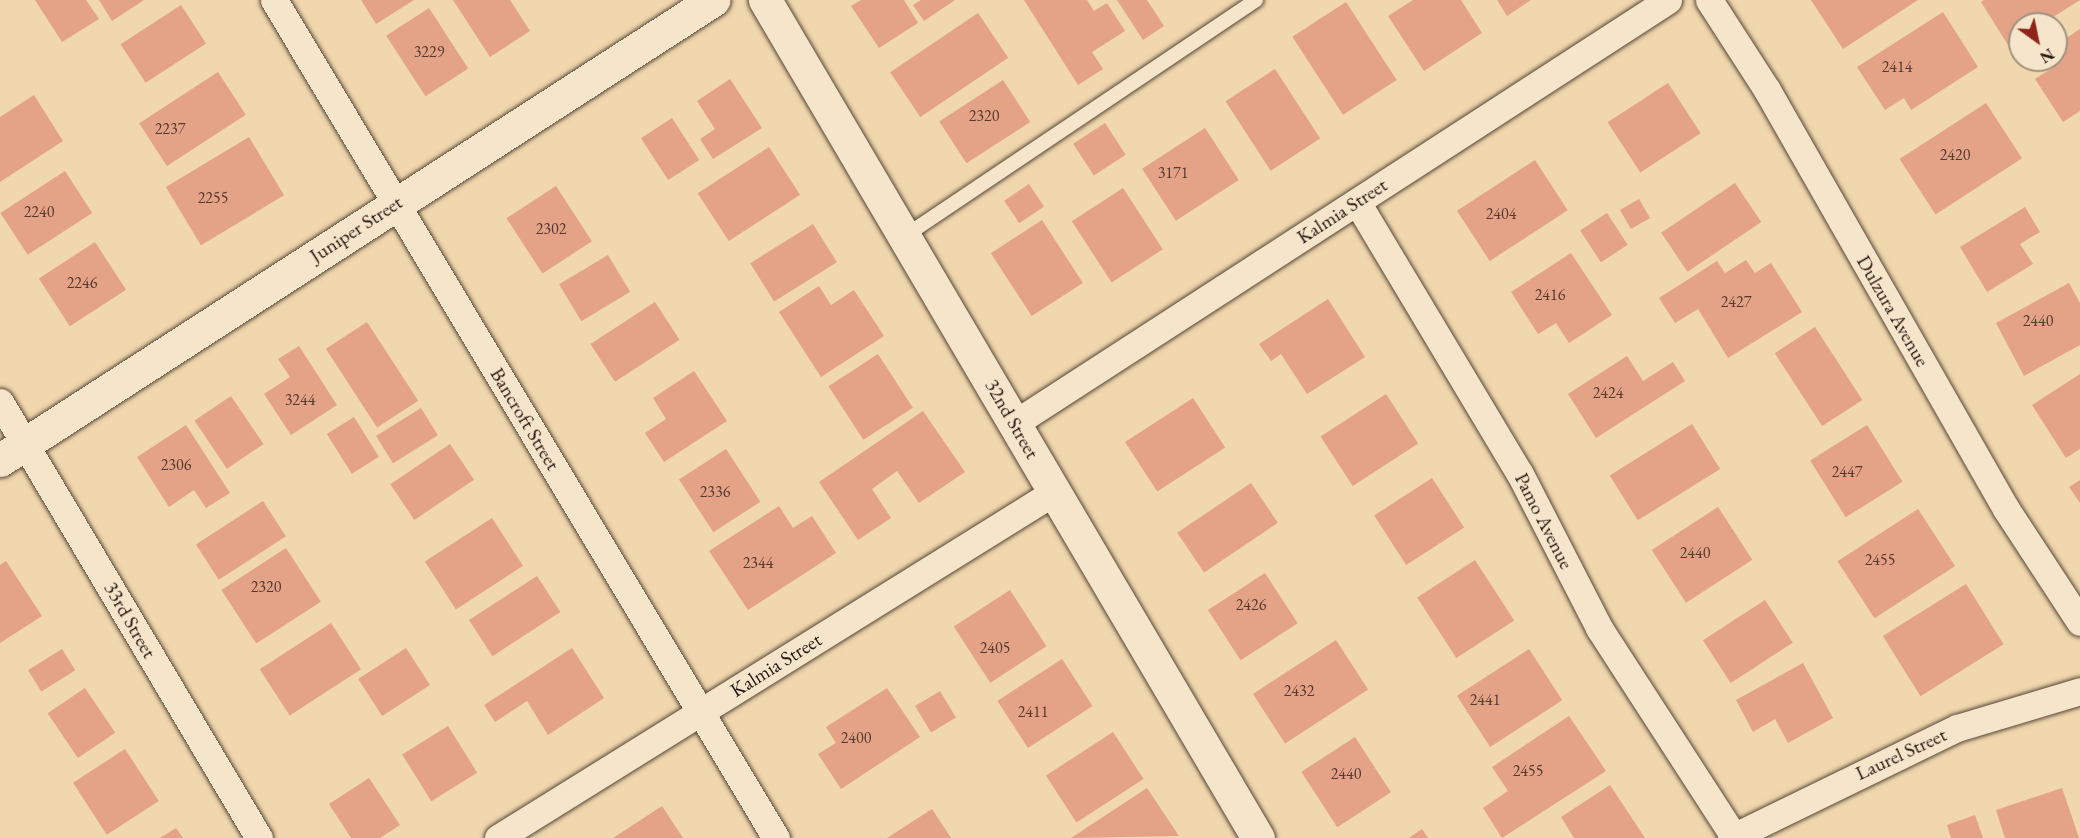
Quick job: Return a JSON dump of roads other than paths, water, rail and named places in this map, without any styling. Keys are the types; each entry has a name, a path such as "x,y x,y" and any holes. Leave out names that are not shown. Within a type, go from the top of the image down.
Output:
{"street":[{"name":"Bancroft Street","path":"273,0 397,203 699,713 776,838"},
{"name":"Juniper Street","path":"13,452 713,0"},
{"name":"32nd Street","path":"765,0 1258,838"},
{"name":"Kalmia Street","path":"1015,423 1668,0"},
{"name":"Dulzura Avenue","path":"1709,0 1767,90 2006,509 2080,622"},
{"name":"Pamo Avenue","path":"1357,202 1520,474 1599,628 1733,837"},
{"name":"33rd Street","path":"0,402 13,452 259,838"},
{"name":"Kalmia Street","path":"498,838 1054,492"},
{"name":"Laurel Street","path":"1733,837 1957,728 2080,691"}],"lane":[{"path":"905,236 1256,0"}]}
